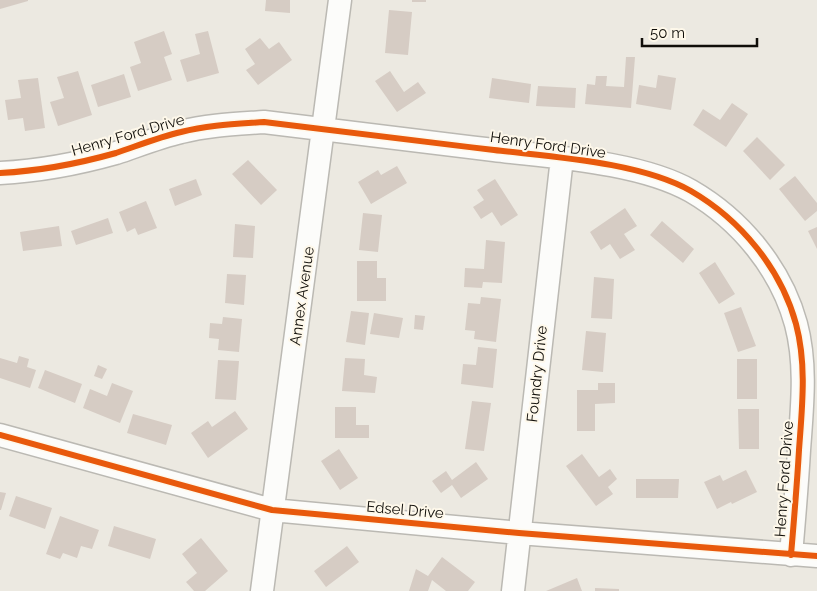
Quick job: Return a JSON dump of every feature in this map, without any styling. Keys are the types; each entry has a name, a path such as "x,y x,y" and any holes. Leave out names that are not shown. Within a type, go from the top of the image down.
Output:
{"street":[{"name":"Annex Avenue","path":"262,591 340,0"},
{"name":"Henry Ford Drive","path":"0,173 35,172 79,163 179,132 214,125 264,122 562,158 655,176 690,190 718,208 742,230 764,258 780,285 796,324 803,364 803,404 791,555"},
{"name":"Foundry Drive","path":"513,591 562,158"},
{"name":"Edsel Drive","path":"0,435 272,510 519,533 817,556"}],"building":[{"path":"0,0 28,0 28,1 0,9"},
{"path":"266,0 290,0 290,13 265,11"},
{"path":"412,0 426,0 426,2 412,2"},
{"path":"389,10 412,12 408,55 385,53"},
{"path":"164,31 172,54 164,57 172,80 138,91 130,67 141,63 134,42"},
{"path":"208,31 219,73 187,82 180,60 200,54 195,34"},
{"path":"260,38 269,49 279,42 292,60 258,85 246,70 255,64 245,49"},
{"path":"626,57 635,57 631,108 585,104 587,84 595,85 596,76 607,76 606,86 624,87"},
{"path":"78,71 92,115 58,126 50,102 64,98 57,77"},
{"path":"390,71 404,92 418,82 426,93 397,112 375,81"},
{"path":"124,74 131,97 98,107 91,85"},
{"path":"658,75 676,78 671,110 636,104 639,85 656,88"},
{"path":"38,78 45,128 25,131 23,118 8,120 5,100 21,98 18,80"},
{"path":"492,78 531,84 529,103 489,98"},
{"path":"538,86 576,88 575,108 536,106"},
{"path":"732,103 748,114 726,147 693,125 703,109 720,120"},
{"path":"757,137 785,165 770,180 743,151"},
{"path":"248,160 277,190 261,205 232,174"},
{"path":"397,166 407,183 371,204 358,182 378,170 381,175"},
{"path":"795,176 817,203 817,211 805,221 779,189"},
{"path":"196,179 202,195 175,206 169,189"},
{"path":"495,179 518,215 501,226 492,212 481,219 473,207 484,200 477,190"},
{"path":"146,201 157,228 138,235 135,228 127,232 119,212"},
{"path":"625,208 637,226 624,234 635,250 620,259 610,244 601,250 590,232"},
{"path":"363,213 382,215 378,252 359,250"},
{"path":"108,218 113,233 76,245 71,231"},
{"path":"662,221 694,249 683,263 650,235"},
{"path":"235,224 255,226 253,258 233,257"},
{"path":"59,226 62,246 23,251 20,232"},
{"path":"817,227 817,249 808,231"},
{"path":"486,240 505,242 502,283 483,282 482,288 464,287 465,268 484,269"},
{"path":"357,261 377,261 377,278 386,278 386,301 357,301"},
{"path":"715,262 735,294 719,304 699,273"},
{"path":"227,274 246,275 244,305 225,303"},
{"path":"594,277 614,279 612,319 591,318"},
{"path":"481,297 501,299 496,342 474,339 475,331 465,330 468,303 480,304"},
{"path":"741,307 756,346 738,352 724,313"},
{"path":"351,311 369,313 365,345 346,342"},
{"path":"374,313 403,318 399,338 370,334"},
{"path":"415,315 425,316 423,330 414,329"},
{"path":"223,317 242,319 239,352 218,350 219,339 209,338 210,323 222,324"},
{"path":"586,331 606,333 603,372 582,370"},
{"path":"478,347 497,349 493,388 461,384 463,364 476,365"},
{"path":"19,356 29,359 27,367 36,370 30,388 0,378 0,358 17,363"},
{"path":"345,358 365,359 364,375 377,377 375,393 342,391"},
{"path":"737,359 757,359 757,399 737,399"},
{"path":"218,360 239,361 236,400 215,399"},
{"path":"98,365 107,369 102,379 94,376"},
{"path":"45,370 82,384 75,403 38,388"},
{"path":"112,383 133,391 120,423 83,408 90,389 107,396"},
{"path":"598,383 615,383 615,403 595,404 595,431 577,431 577,390 598,390"},
{"path":"472,401 491,403 484,451 465,449"},
{"path":"335,407 356,407 356,425 369,425 369,438 335,438"},
{"path":"738,409 759,409 759,449 739,449"},
{"path":"235,411 248,429 208,458 191,433 208,421 212,427"},
{"path":"133,414 172,425 166,445 127,433"},
{"path":"339,449 358,478 340,490 321,461"},
{"path":"582,454 599,477 610,469 617,479 608,487 613,494 596,506 566,466"},
{"path":"476,462 488,479 461,498 452,485 441,493 432,481 446,471 452,480"},
{"path":"746,470 757,492 717,509 704,482 720,475 723,481"},
{"path":"636,479 679,479 678,498 636,498"},
{"path":"0,492 6,493 1,510 0,510"},
{"path":"16,496 52,508 45,529 9,516"},
{"path":"60,516 99,530 92,549 81,546 77,558 63,553 60,559 46,554"},
{"path":"114,526 156,539 150,559 108,546"},
{"path":"201,538 228,571 205,591 194,591 186,582 197,573 182,554"},
{"path":"347,546 359,562 326,587 314,571"},
{"path":"442,557 475,582 468,591 446,591 432,580 428,591 409,591 416,569 428,576"},
{"path":"577,578 582,591 546,591"},
{"path":"595,588 619,589 619,591 595,591"}],"cycle path":[{"path":"0,173 44,169 87,160 116,153 165,136 201,128 264,122 595,162 647,173 691,191 726,216 757,248 780,284 796,324 802,355 803,387 791,555"},
{"path":"0,435 272,510 519,533 817,556"}]}
